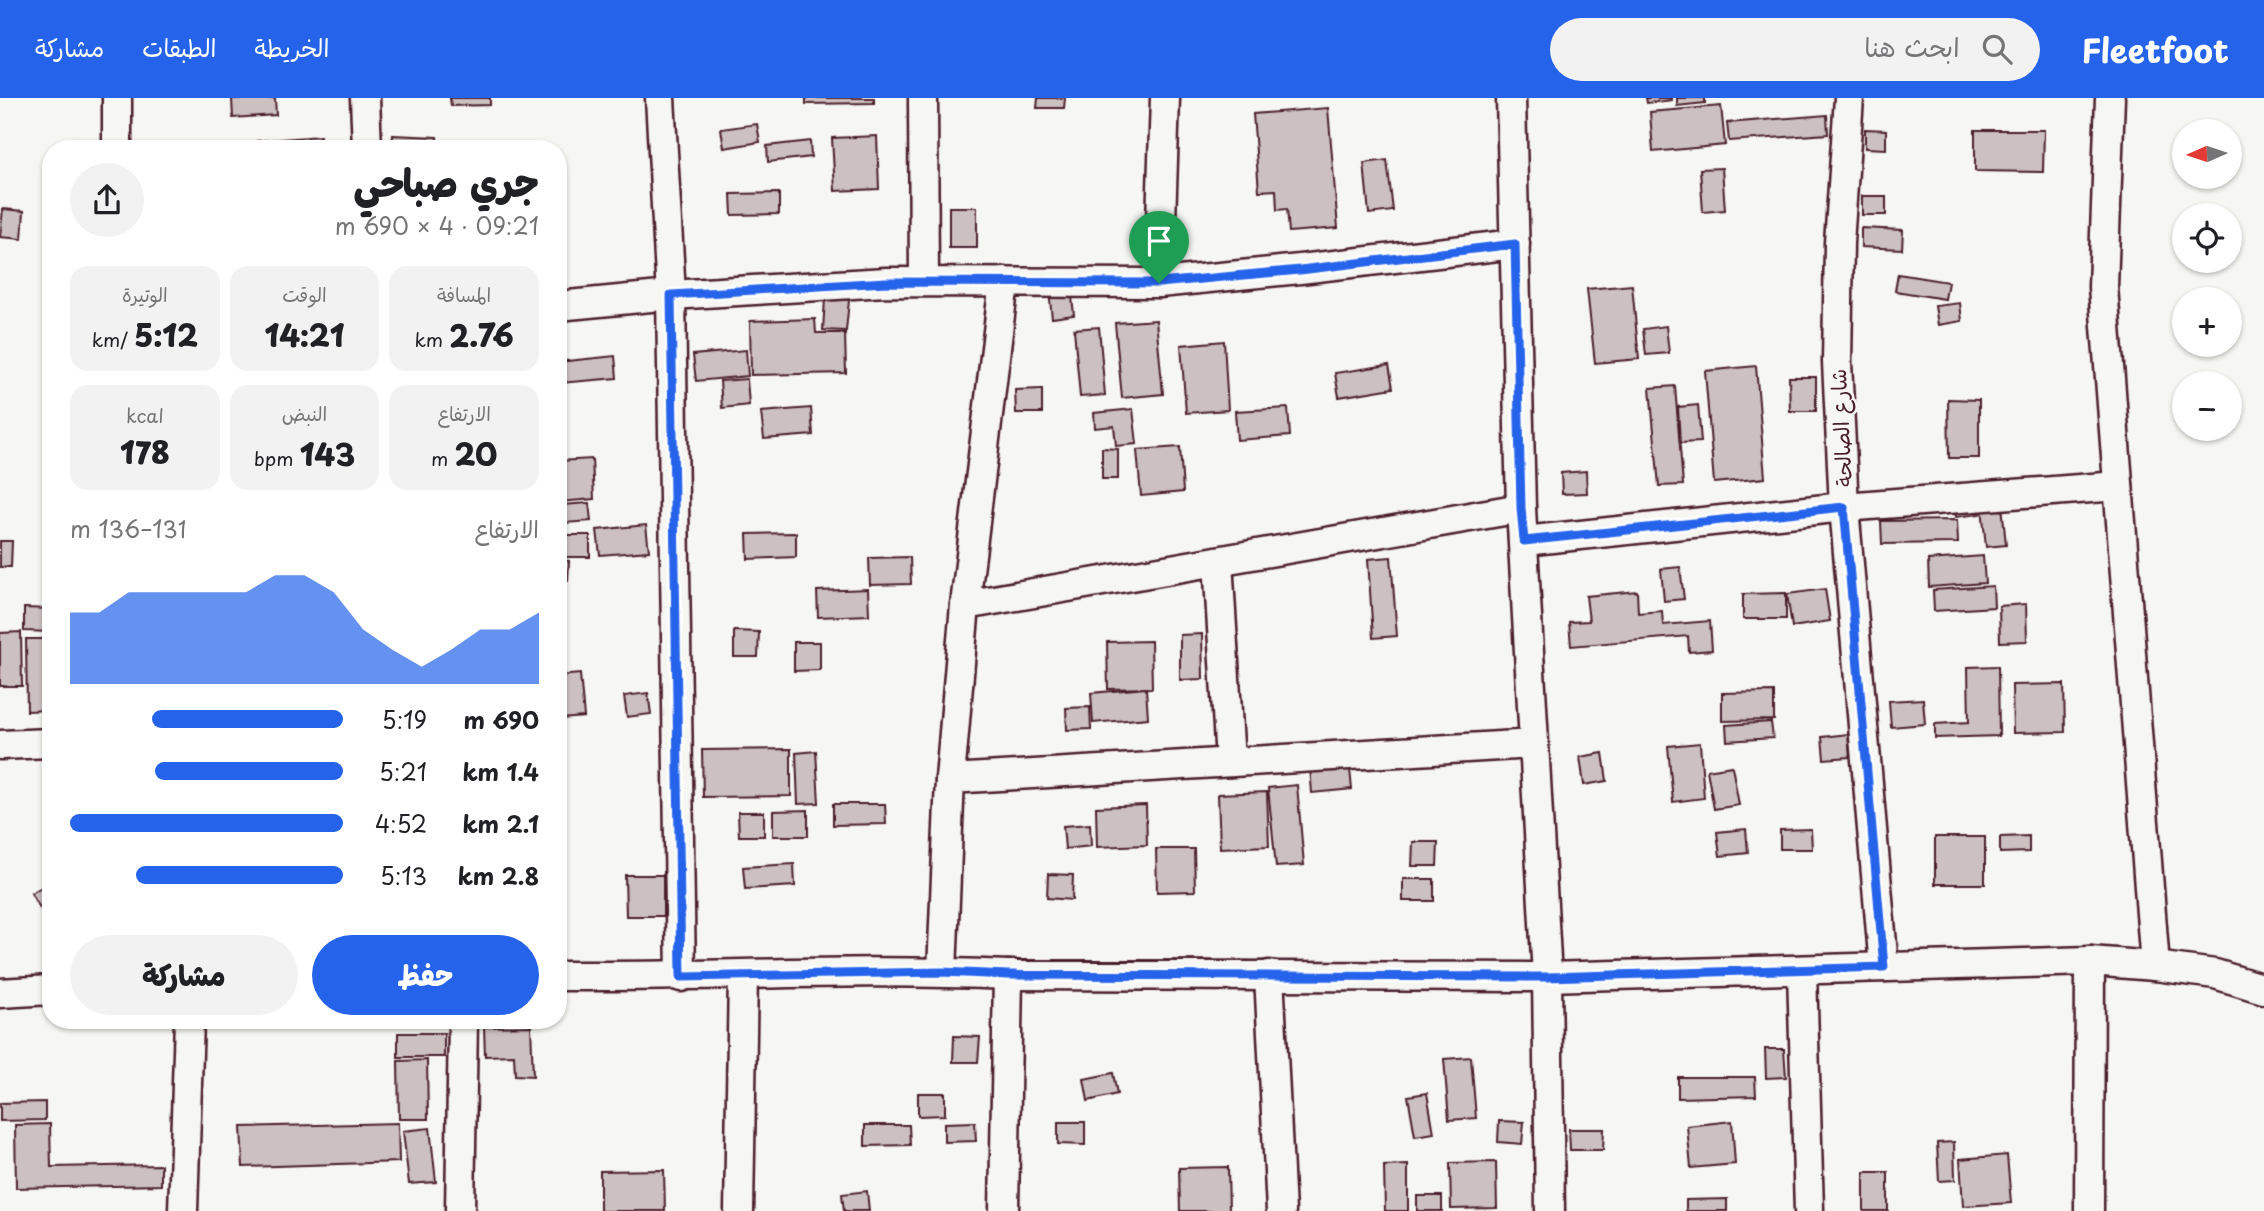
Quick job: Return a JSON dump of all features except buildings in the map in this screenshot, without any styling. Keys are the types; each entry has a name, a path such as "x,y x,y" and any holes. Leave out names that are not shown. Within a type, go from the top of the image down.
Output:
{"street":[{"path":"117,98 117,140"},
{"path":"365,98 367,140"},
{"path":"660,98 671,295 681,977"},
{"path":"923,98 924,281"},
{"path":"1159,283 1165,98"},
{"path":"1511,98 1521,508 1547,977 1550,1211"},
{"name":"شارع الصالحة","path":"1849,98 1839,243 1837,362 1844,507 1884,967"},
{"path":"2110,98 2103,287 2155,966"},
{"path":"567,305 671,295 924,281 1159,283 1300,270 1515,244"},
{"path":"942,972 950,779 965,605 1004,282"},
{"path":"1524,541 1844,507 2118,486"},
{"path":"965,605 1521,508"},
{"path":"1218,561 1230,762"},
{"path":"0,745 42,743"},
{"path":"950,779 1533,744"},
{"path":"567,976 681,977 942,972 1008,975 1547,977 2090,961 2215,974 2264,989"},
{"path":"2089,1211 2090,961"},
{"path":"1802,971 1809,1211"},
{"path":"1004,1211 1008,975"},
{"path":"1269,975 1281,1211"},
{"path":"738,1211 743,976"},
{"path":"0,993 42,991"},
{"path":"183,1211 189,1029"},
{"path":"460,1211 463,1029"}],"route":[{"path":"1515,244 1524,541 1844,507 1884,967 1547,977 1008,975 942,972 681,977 671,295 924,281 1159,283 1300,270 1515,244"}]}
